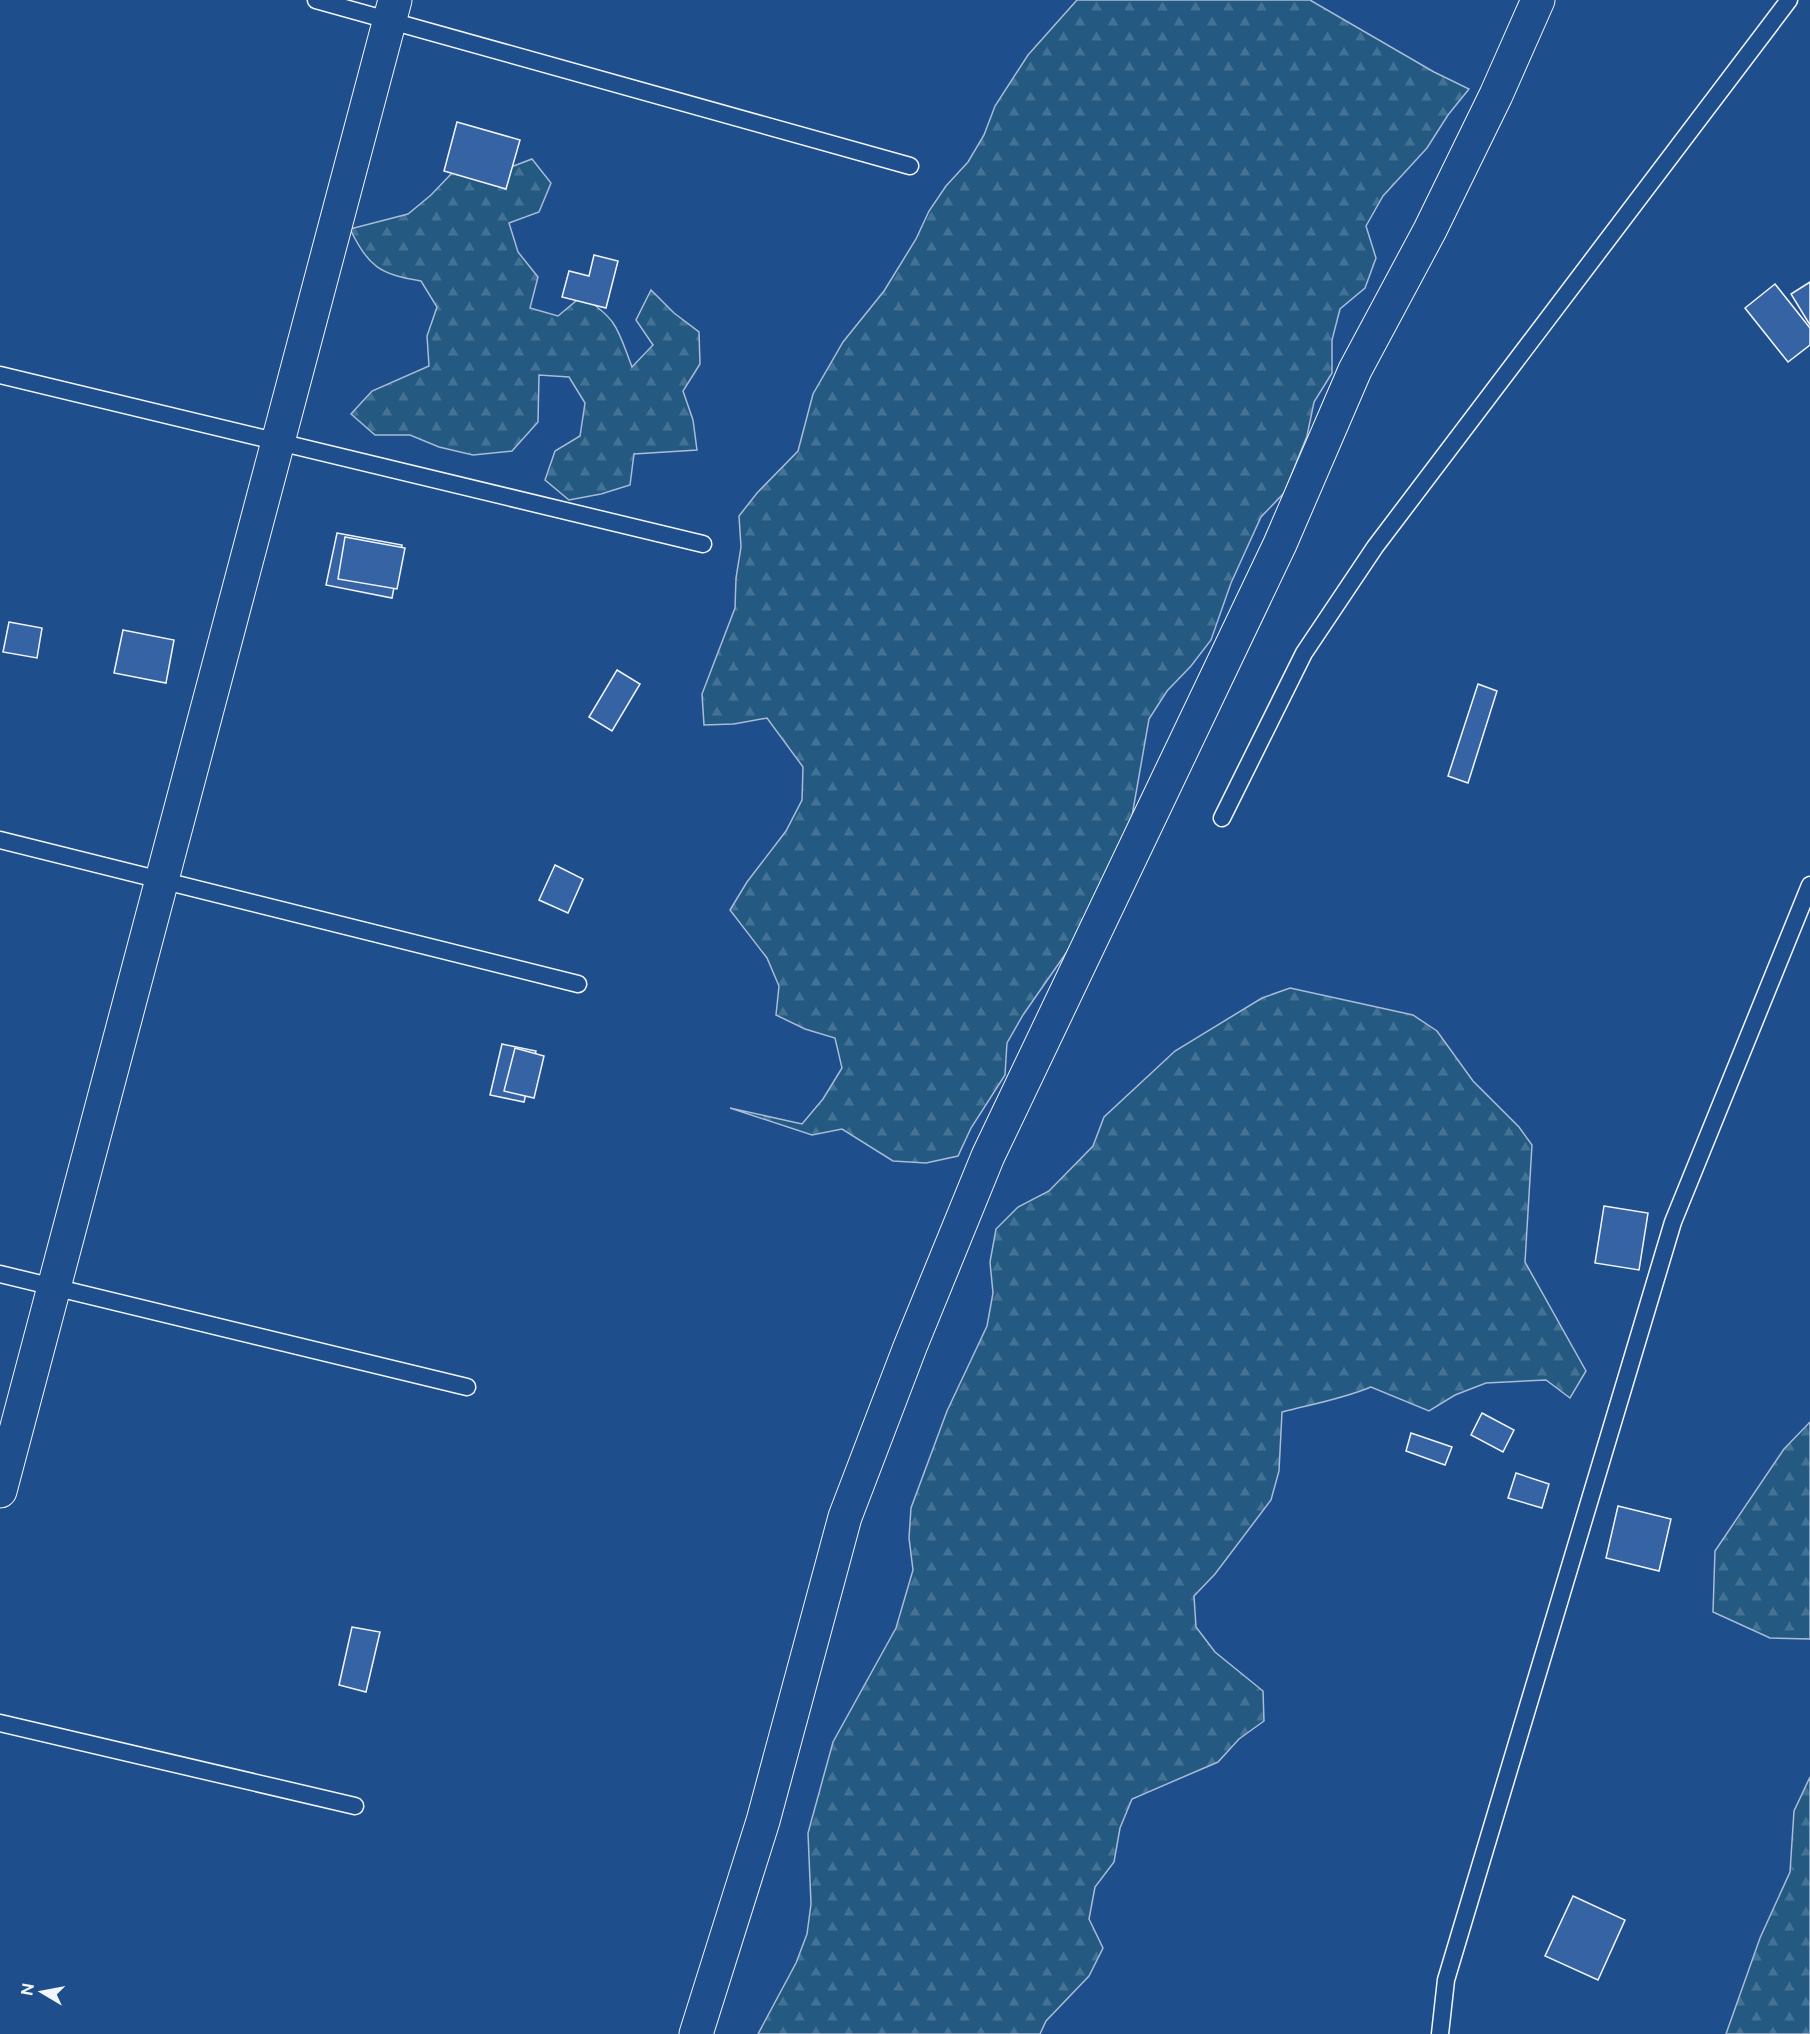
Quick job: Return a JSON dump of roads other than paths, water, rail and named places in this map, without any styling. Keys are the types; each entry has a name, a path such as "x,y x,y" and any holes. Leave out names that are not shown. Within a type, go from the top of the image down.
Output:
{"street":[{"path":"696,2034 763,1821 845,1517 910,1347 988,1156 1275,555 1355,370 1466,158 1538,0"},
{"path":"0,1491 392,10"}],"lane":[{"path":"316,0 392,10 910,166"},
{"path":"1221,818 1304,653 1375,547 1789,0"},
{"path":"0,375 704,544"},
{"path":"0,840 578,984"},
{"path":"1440,2034 1446,1980 1673,1222 1810,885"},
{"path":"0,1274 467,1387"},
{"path":"0,1723 355,1806"}]}
